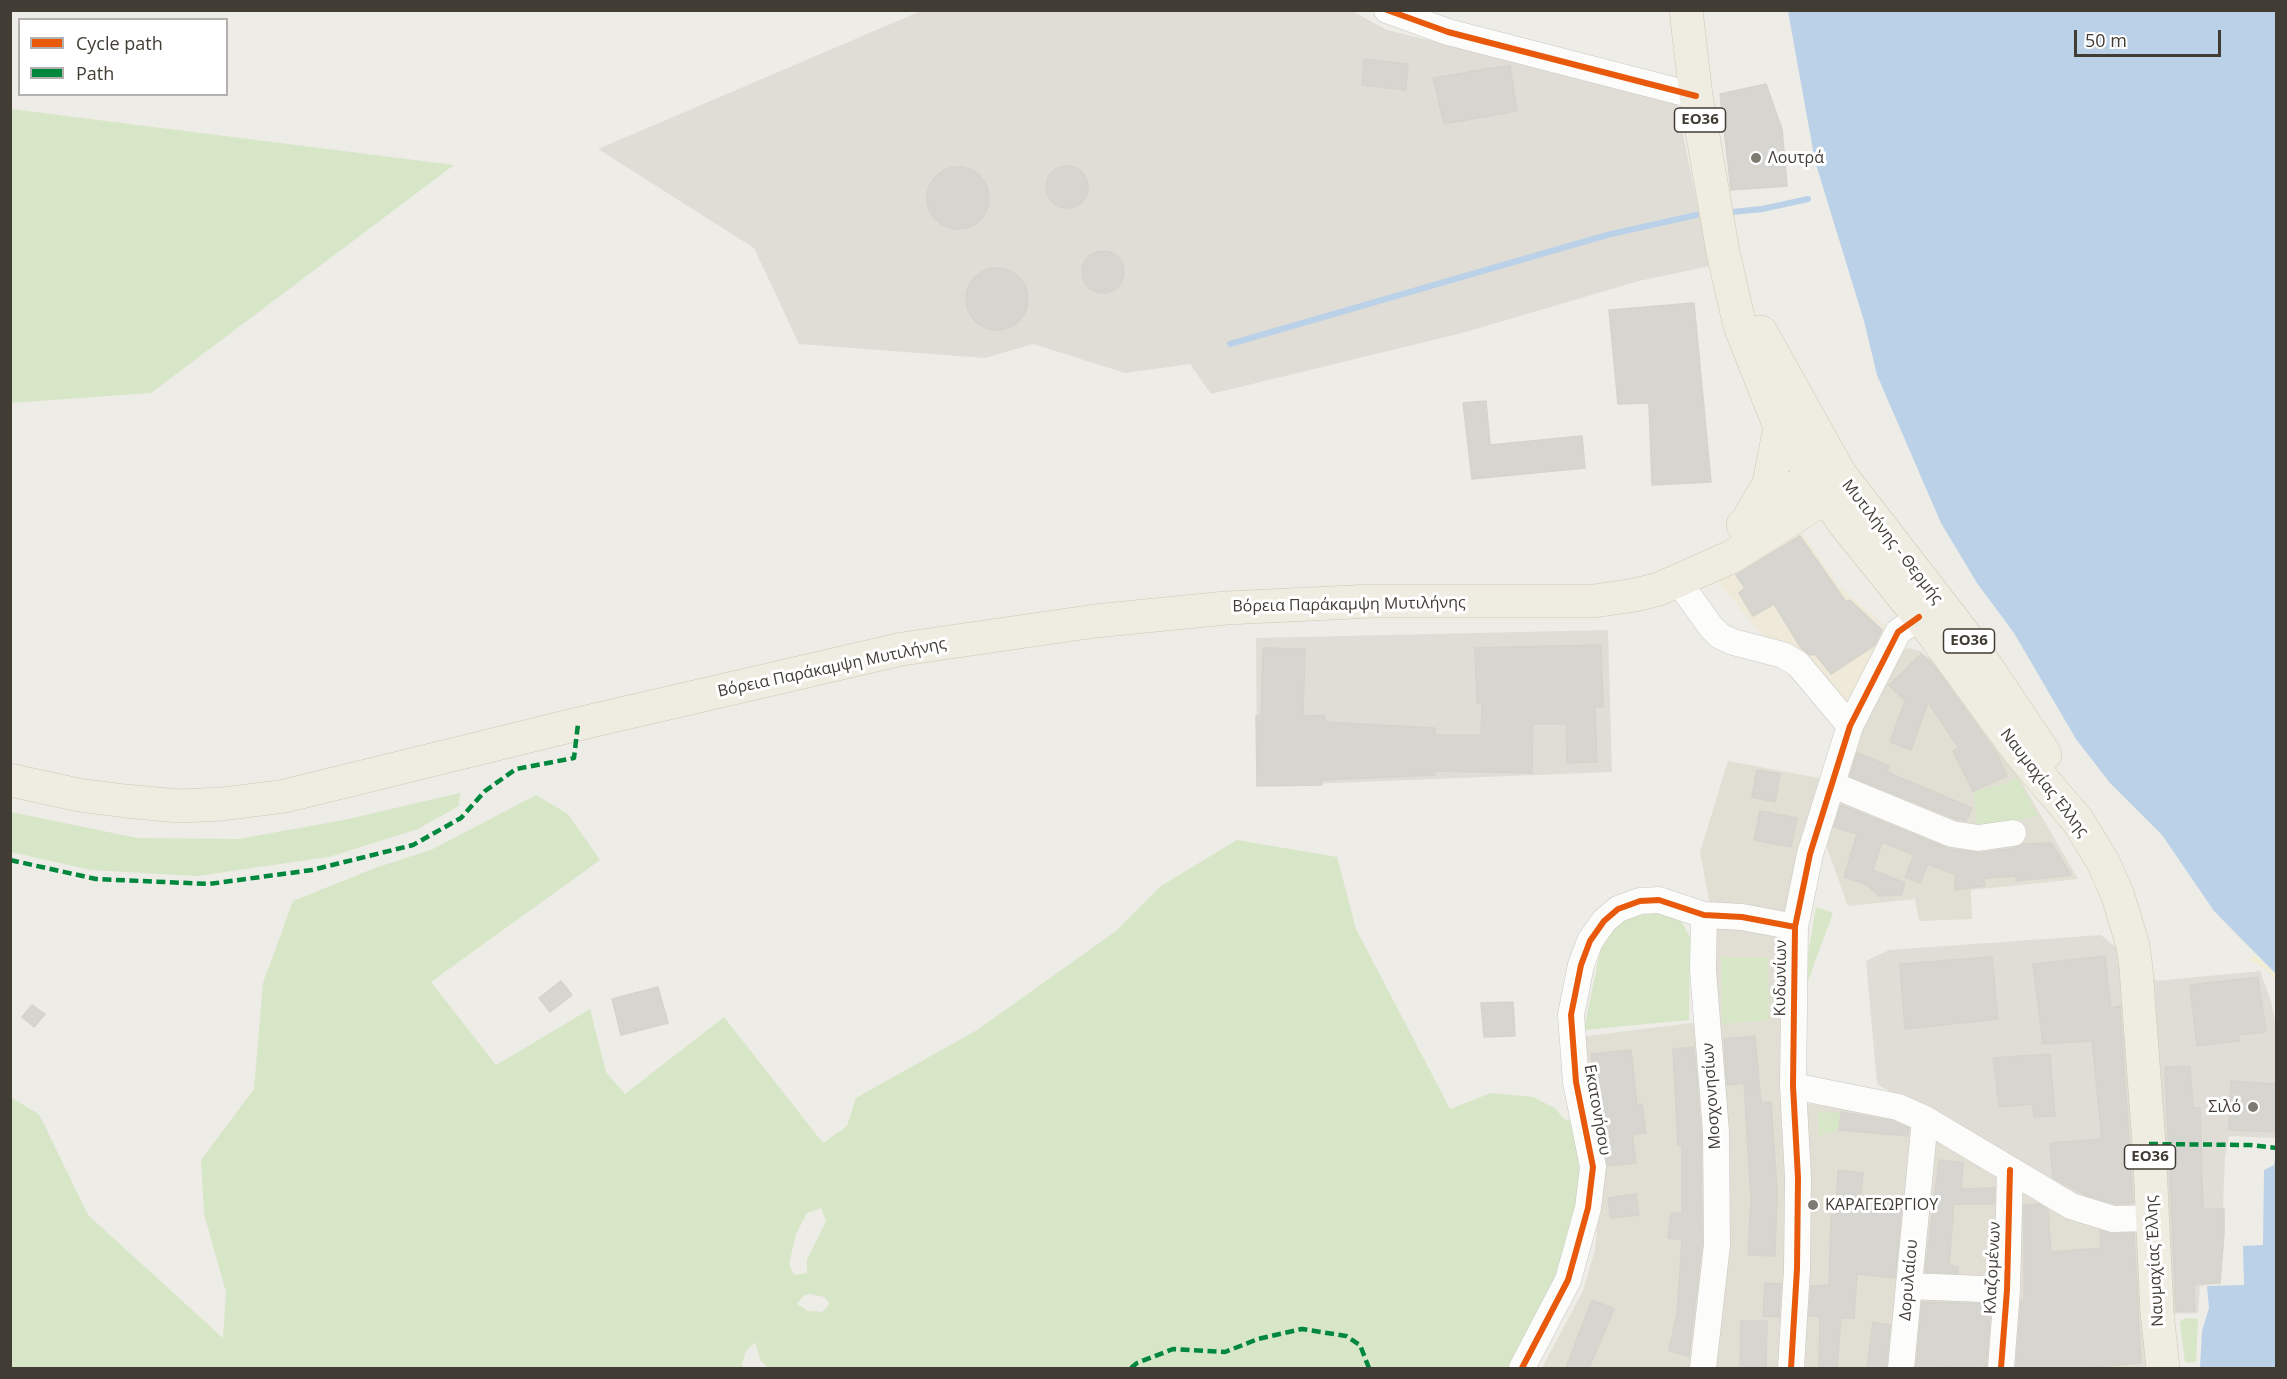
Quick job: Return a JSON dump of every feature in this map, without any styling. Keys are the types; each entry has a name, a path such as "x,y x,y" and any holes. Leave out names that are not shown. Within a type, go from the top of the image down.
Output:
{"main road":[{"name":"Μυτιλήνης - Θερμής","path":"1686,10 1696,96 1723,252 1740,326 1780,427 1826,482 1967,638 2049,760 2078,821"},
{"name":"Μυτιλήνης - Θερμής","path":"1723,252 1764,339 1826,482"},
{"path":"1744,524 1762,500 1769,484 1780,427"},
{"name":"Βόρεια Παράκαμψη Μυτιλήνης","path":"1688,576 1744,524 1826,482"},
{"name":"Βόρεια Παράκαμψη Μυτιλήνης","path":"10,780 79,795 125,801 179,806 233,802 285,796 578,724 902,649 1095,621 1226,608 1373,601 1594,601 1635,595 1688,576 1731,557 1826,482"},
{"name":"Ναυμαχίας Έλλης","path":"1826,482 1919,617 2020,753 2078,821 2103,862 2118,896 2133,946 2141,1025 2157,1312 2163,1368"}],"street":[{"path":"1387,10 1448,32 1696,96"},
{"path":"1688,576 1711,627 1720,636 1733,642 1783,655 1798,664 1850,726"},
{"name":"Κυδωνίων","path":"1791,1368 1803,1270 1793,1086 1795,927 1809,854 1833,785 1850,726 1898,632 1919,617"},
{"path":"1833,785 1952,834 1978,838 2013,832"},
{"name":"Εκατονήσου","path":"1522,1368 1568,1280 1588,1208 1593,1167 1585,1115 1576,1082 1571,1015 1581,965 1590,941 1604,921 1618,909 1640,901 1659,900 1704,915"},
{"path":"1704,915 1742,917 1795,927"},
{"name":"Μοσχονησίων","path":"1703,1368 1717,1245 1716,1132 1703,970 1704,915"},
{"path":"1793,1086 1898,1107 1925,1119 2072,1206 2123,1221 2152,1218"},
{"name":"Δορυλαίου","path":"1901,1368 1925,1119"},
{"name":"Κλαζομένων","path":"2001,1368 2007,1290 2010,1170"},
{"path":"1909,1286 2007,1290"}],"shaded area":[{"path":"921,11 1352,11 1387,30 1676,100 1710,266 1639,281 1462,333 1211,394 1190,364 1125,373 1033,344 985,358 799,344 754,248 598,149"},
{"path":"1797,526 1839,586 1894,633 1846,709 1806,664 1763,636 1712,575"},
{"path":"1608,630 1612,772 1257,786 1256,638"},
{"path":"1908,648 1920,651 1940,666 2011,764 2078,879 1971,890 1972,919 1919,921 1915,899 1848,906 1822,834 1863,729 1899,652"},
{"path":"1728,761 1824,779 1780,933 1781,1026 1787,1101 1915,1118 2146,1223 2151,1368 1542,1368 1583,1291 1595,1250 1599,1211 1579,1037 1699,1022 1713,922 1700,852"},
{"path":"2101,935 2157,981 2260,971 2271,1001 2276,1026 2276,1138 2229,1136 2225,1157 2220,1283 2200,1286 2198,1313 2169,1314 2165,1213 2123,1213 2058,1187 1877,1084 1866,961 1889,950"}],"green space":[{"path":"11,109 454,165 151,393 11,403"},
{"path":"2017,777 2038,816 1977,828 1974,792 2008,783"},
{"path":"460,793 459,806 418,829 329,857 197,876 91,870 11,852 11,812 137,838 238,839 344,820"},
{"path":"536,795 568,814 600,860 431,982 496,1065 590,1009 606,1072 625,1094 724,1017 823,1143 847,1126 856,1098 977,1030 1116,931 1161,886 1237,840 1337,857 1356,929 1450,1109 1491,1093 1533,1097 1555,1108 1564,1119 1576,1122 1583,1173 1576,1221 1561,1270 1508,1368 768,1368 761,1361 755,1342 746,1351 742,1364 744,1368 11,1368 10,1097 39,1114 88,1215 223,1338 226,1292 204,1214 201,1160 254,1089 263,983 293,901 375,868 433,849","holes":["821,1208 826,1221 807,1260 807,1273 794,1275 789,1264 796,1234 807,1213","804,1295 824,1297 829,1305 822,1312 808,1311 797,1304"]},
{"path":"1816,907 1833,913 1800,1003"},
{"path":"1674,909 1690,937 1689,1020 1584,1030 1603,937 1628,910"},
{"path":"1721,957 1768,957 1769,1020 1722,1024"},
{"path":"1818,1112 1840,1113 1838,1130 1819,1136"},
{"path":"2186,1318 2198,1319 2196,1361 2191,1363 2185,1362 2181,1332 2180,1322"}],"sand":[{"path":"2255,955 2276,974 2276,980 2264,967 2249,960"}],"water":[{"path":"1788,11 2276,11 2276,974 2214,911 2162,835 2110,783 2076,739 2014,633 1977,583 1941,523 1877,375 1864,321 1815,161"},
{"path":"2276,1152 2276,1368 2200,1368 2202,1331 2209,1308 2207,1286 2244,1285 2243,1246 2263,1245 2264,1170 2274,1165"}],"building":[{"path":"1364,59 1408,64 1406,90 1362,85"},
{"path":"1510,65 1517,111 1444,124 1433,78"},
{"name":"Λουτρά","path":"1766,84 1782,129 1787,186 1731,190 1720,94"},
{"path":"1067,166 1075,167 1082,172 1087,179 1087,195 1082,202 1075,207 1067,208 1059,207 1052,202 1047,195 1046,187 1047,179 1052,172 1059,167"},
{"path":"958,167 970,169 980,176 987,186 989,198 987,210 980,220 970,227 958,229 946,227 936,220 929,210 927,198 929,186 936,176 946,169"},
{"path":"1103,251 1111,252 1118,257 1123,264 1123,280 1118,287 1111,292 1103,293 1095,292 1088,287 1083,280 1082,272 1083,264 1088,257 1095,252"},
{"path":"991,268 1003,268 1019,277 1026,287 1028,299 1026,311 1019,321 1003,330 991,330 980,325 971,316 966,305 966,293 971,282 980,273"},
{"path":"1694,303 1711,482 1652,485 1649,403 1618,404 1609,310"},
{"path":"1486,401 1490,445 1582,436 1585,468 1472,479 1463,403"},
{"path":"1800,536 1846,602 1850,600 1882,630 1875,645 1831,674 1815,654 1810,655 1801,648 1774,604 1753,616 1739,593 1745,588 1736,575"},
{"path":"1601,645 1603,707 1595,707 1597,762 1567,763 1566,724 1533,724 1532,773 1435,771 1435,775 1321,780 1322,785 1257,786 1256,716 1261,716 1263,648 1305,649 1303,716 1325,715 1325,722 1435,728 1435,735 1481,735 1482,703 1477,703 1475,648"},
{"path":"1921,654 1934,666 1997,754 2007,776 1973,791 1953,751 1959,748 1928,702 1911,750 1890,742 1905,701 1889,685"},
{"path":"1857,753 1889,766 1887,772 1972,808 1966,821 1850,776"},
{"path":"1757,770 1780,774 1775,802 1752,797"},
{"path":"1841,805 1949,849 1980,853 2015,848 2023,844 2051,843 2071,875 2016,881 2016,876 1984,878 1985,886 1954,890 1956,875 1928,864 1920,883 1905,877 1914,855 1882,842 1873,870 1905,883 1901,895 1879,896 1866,884 1844,877 1857,834 1834,827"},
{"path":"1760,811 1797,818 1791,847 1754,840"},
{"path":"2105,956 2111,1008 2120,1006 2133,1203 2115,1204 2084,1194 2053,1178 2050,1143 2102,1139 2092,1041 2043,1044 2033,964"},
{"path":"1992,957 1998,1019 1905,1029 1900,964"},
{"path":"2258,977 2266,1032 2238,1035 2239,1041 2197,1046 2190,985"},
{"path":"561,981 572,995 550,1012 539,998"},
{"path":"658,987 668,1023 621,1035 612,999"},
{"path":"1513,1002 1515,1036 1484,1037 1481,1003"},
{"path":"32,1005 45,1014 34,1027 22,1017"},
{"path":"1755,1036 1761,1103 1771,1102 1777,1191 1775,1256 1748,1255 1751,1199 1744,1083 1727,1085 1724,1039"},
{"path":"1694,1047 1701,1133 1702,1244 1689,1356 1669,1351 1677,1313 1682,1240 1668,1238 1671,1213 1682,1213 1682,1145 1678,1145 1673,1049"},
{"path":"1631,1050 1637,1105 1642,1104 1646,1133 1632,1134 1636,1163 1608,1166 1597,1109 1591,1054"},
{"path":"2050,1054 2055,1116 2034,1117 2032,1104 1999,1107 1993,1058"},
{"path":"2190,1066 2193,1108 2200,1108 2203,1209 2224,1209 2224,1234 2220,1283 2194,1284 2195,1311 2176,1311 2165,1067"},
{"name":"Σιλό","path":"2231,1081 2277,1084 2277,1132 2229,1130"},
{"path":"1841,1112 1893,1121 1909,1128 1908,1136 1839,1130"},
{"path":"1939,1160 1963,1163 1961,1189 1995,1188 1994,1204 1954,1204 1949,1265 1958,1267 1958,1273 1925,1272"},
{"path":"1838,1170 1863,1173 1860,1202 1902,1206 1895,1278 1857,1274 1854,1318 1841,1318 1837,1368 1819,1368 1820,1316 1809,1316 1811,1286 1829,1285 1831,1215 1836,1215"},
{"path":"1636,1194 1639,1215 1610,1218 1608,1198"},
{"path":"2039,1204 2048,1210 2051,1252 2101,1248 2100,1231 2113,1234 2134,1233 2141,1363 2084,1368 2016,1368 2021,1300 2024,1300 2024,1205"},
{"path":"1765,1283 1781,1284 1779,1317 1763,1316"},
{"path":"1592,1300 1614,1309 1589,1368 1566,1368"},
{"path":"1922,1302 1991,1304 1986,1368 1940,1366 1939,1368 1916,1368"},
{"path":"1741,1321 1767,1321 1766,1367 1740,1366"},
{"path":"1873,1322 1890,1325 1886,1368 1867,1368"}],"waterway":[{"path":"1732,212 1762,209 1808,199"},
{"path":"1230,344 1607,235 1696,215"}],"marked path":[{"path":"10,860 96,879 209,884 312,870 413,845 461,818 485,791 516,769 574,758 578,724"},
{"path":"2149,1144 2250,1145 2276,1148"},
{"path":"1131,1368 1137,1363 1173,1349 1225,1352 1258,1339 1302,1329 1346,1336 1360,1345 1369,1368"}],"cycle path":[{"path":"1387,10 1448,32 1696,96"},
{"path":"1791,1368 1797,1269 1798,1178 1793,1086 1795,927 1810,854 1850,726 1898,632 1919,617"},
{"path":"1522,1368 1568,1280 1588,1208 1593,1167 1576,1082 1571,1015 1581,965 1590,941 1604,921 1618,909 1640,901 1659,900 1704,915 1742,917 1795,927"},
{"path":"2001,1368 2007,1290 2010,1170"}],"place":[{"name":"Λουτρά","path":"1756,158"},
{"name":"Σιλό","path":"2253,1107"},
{"name":"ΚΑΡΑΓΕΩΡΓΙΟΥ","path":"1813,1205"}]}
